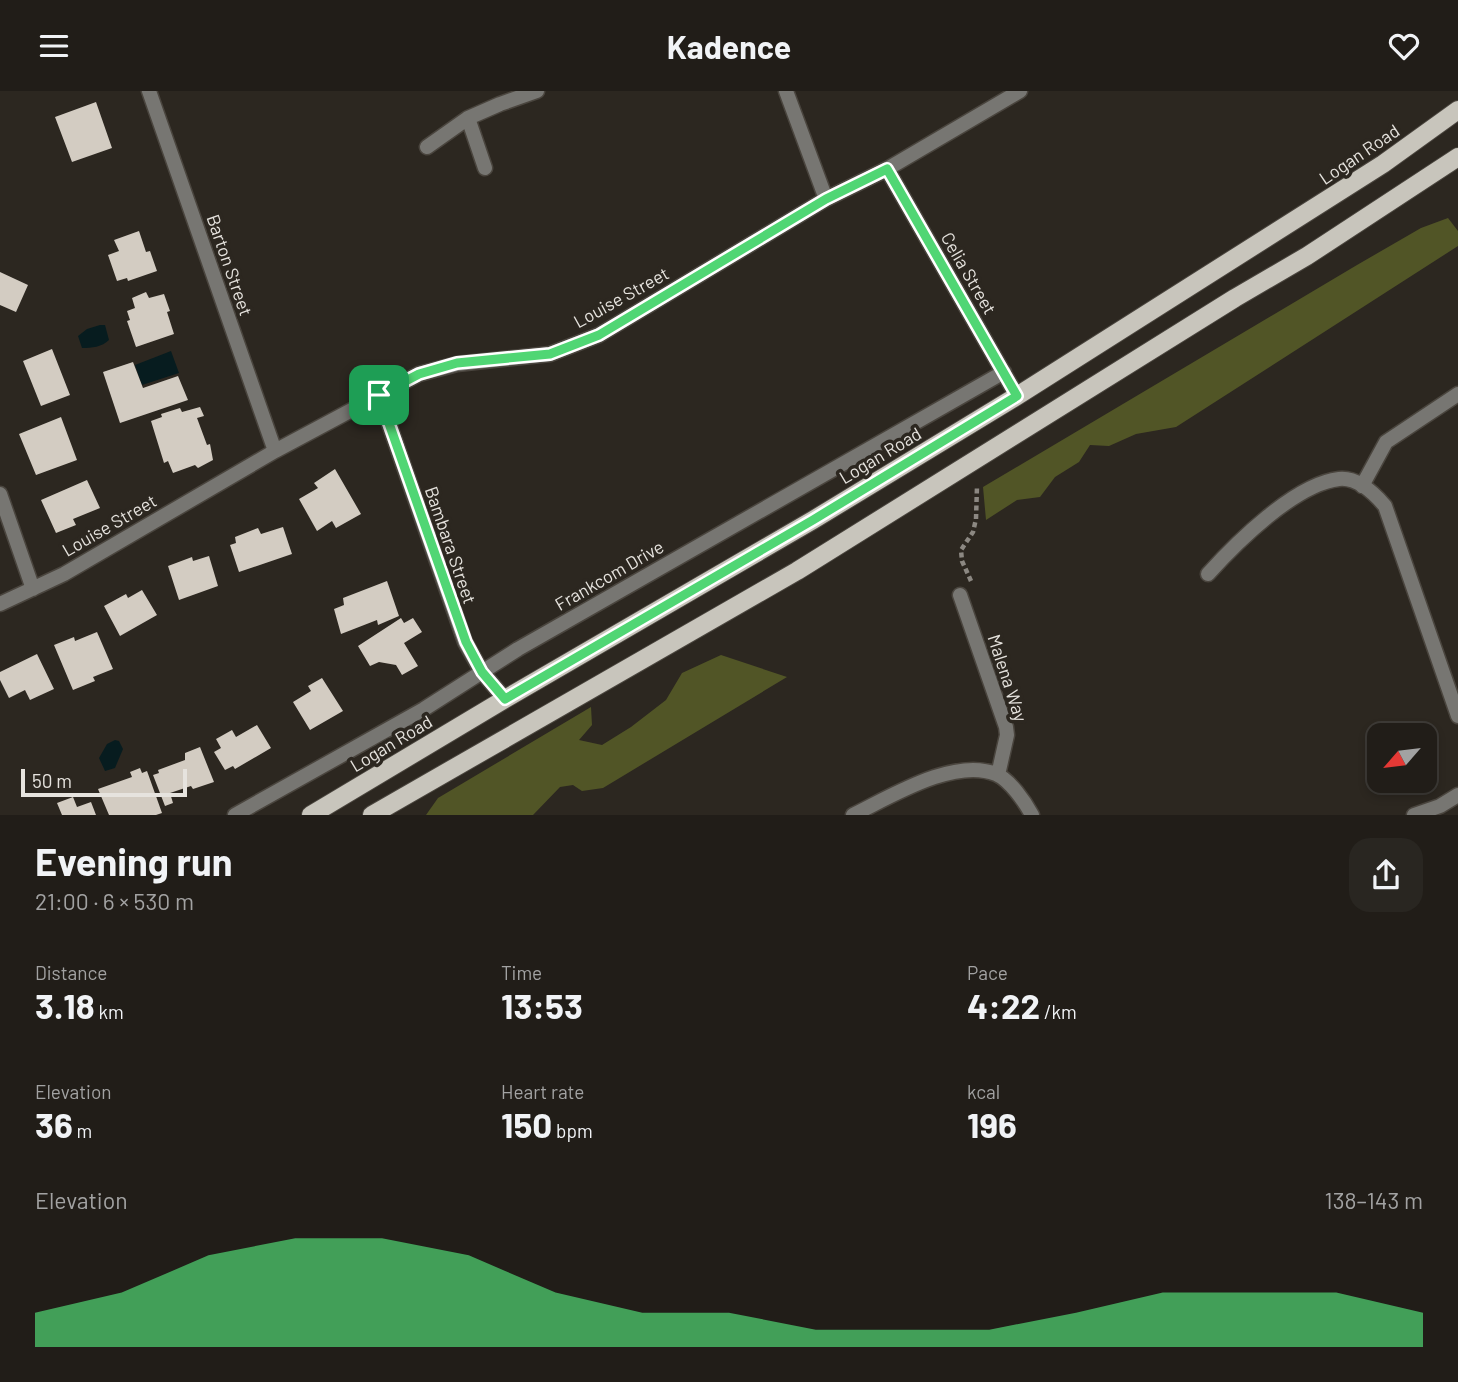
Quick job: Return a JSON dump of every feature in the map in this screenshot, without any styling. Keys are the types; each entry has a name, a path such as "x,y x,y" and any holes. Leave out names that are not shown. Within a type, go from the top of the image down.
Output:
{"main road":[{"name":"Logan Road","path":"311,815 813,520 1017,396 1383,164 1458,110"},
{"path":"372,815 797,571 1235,298 1307,256 1458,157"}],"street":[{"name":"Barton Street","path":"149,91 275,451"},
{"path":"427,147 468,118 537,91"},
{"path":"786,91 826,199"},
{"name":"Louise Street","path":"0,604 64,575 275,451 419,374 457,363 550,354 599,335 826,199 887,169 1020,91"},
{"path":"468,118 485,168"},
{"name":"Celia Street","path":"887,169 1017,396"},
{"name":"Frankcom Drive","path":"235,815 424,709 530,642 1004,372"},
{"path":"1362,486 1386,442 1458,394"},
{"name":"Bambara Street","path":"379,395 459,626 482,672 505,699"},
{"path":"1208,574 1258,524 1303,493 1339,479 1351,480 1362,486 1385,506 1458,716"},
{"path":"0,494 33,589"},
{"name":"Malena Way","path":"960,595 1006,727 1007,735 998,775"},
{"path":"853,815 932,776 983,771 998,775 1007,783 1032,815"},
{"path":"1414,815 1440,806 1458,795"}],"path":[{"path":"960,595 975,590 961,561 961,550 973,532 977,485"}],"green space":[{"path":"1448,218 1458,231 1458,246 1176,427 1136,434 1109,446 1090,445 1079,462 1055,477 1040,497 1017,500 986,520 983,487 1357,265 1421,228"},
{"path":"721,655 787,677 603,788 582,791 573,785 560,787 533,815 426,815 438,798 591,707 592,725 579,740 602,745 666,700 682,673"}],"water":[{"path":"105,325 109,340 97,347 82,348 78,336 87,329"},
{"path":"171,351 179,373 142,385 135,365"},
{"path":"119,741 123,749 115,768 105,771 99,758 107,744"}],"building":[{"path":"96,102 112,148 72,162 55,117"},
{"path":"139,231 146,252 150,251 157,271 128,281 127,278 117,281 108,255 119,251 114,240"},
{"path":"0,272 28,285 16,312 0,305"},
{"path":"146,292 149,298 164,294 174,334 136,347 127,321 130,320 127,311 135,308 132,298"},
{"path":"52,349 70,395 41,406 23,361"},
{"path":"133,362 143,388 178,376 188,400 120,423 103,372"},
{"path":"200,407 204,416 197,418 207,445 210,444 213,460 198,468 195,465 173,473 168,461 164,463 151,421 162,417 161,414 180,408 182,412"},
{"path":"61,417 77,460 36,475 19,434"},
{"path":"335,469 361,514 336,528 332,521 317,531 299,499 318,488 314,483"},
{"path":"87,480 100,508 73,519 76,525 56,533 41,500"},
{"path":"283,527 292,554 239,572 230,545 236,543 235,537 258,528 261,534"},
{"path":"209,556 218,586 179,600 168,566 192,557 193,561"},
{"path":"387,581 399,616 378,625 377,620 341,634 334,609 344,605 343,598"},
{"path":"142,590 157,615 120,636 104,606 126,594 128,598"},
{"path":"401,618 404,623 413,618 422,632 404,643 418,666 402,675 396,665 379,662 370,666 358,646"},
{"path":"97,632 113,669 93,677 95,681 73,690 54,645 74,637 75,641"},
{"path":"37,654 54,689 30,700 25,690 9,698 0,680 0,672"},
{"path":"322,678 343,711 310,730 293,702 311,691 308,686"},
{"path":"257,725 271,748 235,769 233,766 225,770 214,752 221,748 216,739 232,730 236,737"},
{"path":"200,747 214,782 170,793 173,803 165,806 153,775 159,773 158,770 185,760 185,753"},
{"path":"140,768 142,773 147,771 162,813 109,815 98,789 132,777 130,772"},
{"path":"73,797 77,807 91,802 96,815 62,815 57,803"}],"route":[{"path":"887,169 1017,396 813,520 505,699 482,672 459,626 379,395 419,374 457,363 550,354 599,335 826,199 887,169"}]}
